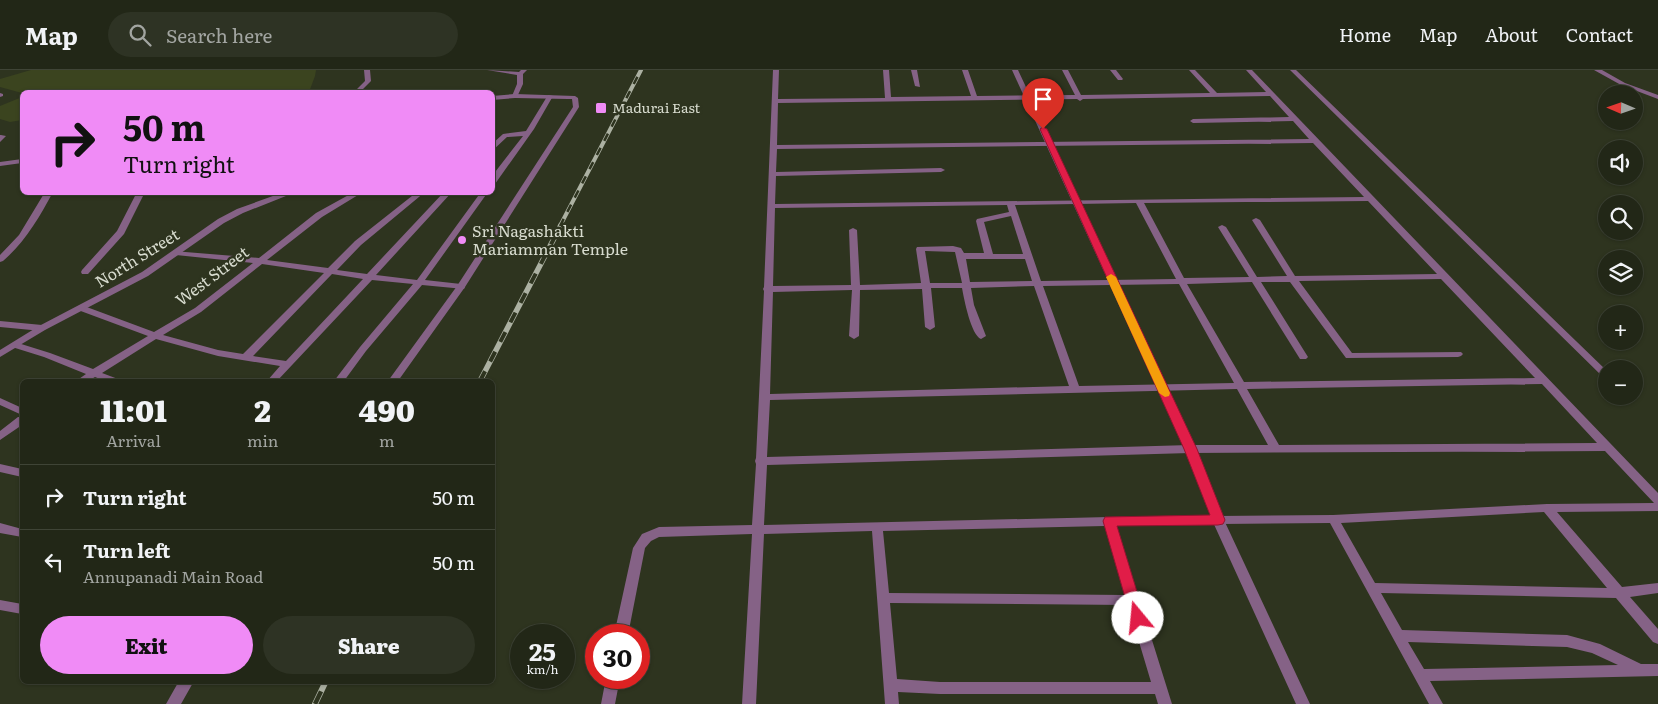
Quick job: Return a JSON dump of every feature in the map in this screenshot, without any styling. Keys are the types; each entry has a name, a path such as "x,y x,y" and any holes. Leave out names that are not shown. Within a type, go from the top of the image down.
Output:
{"street":[{"path":"358,90 368,81 366,70"},
{"path":"490,70 522,72 515,96"},
{"path":"749,704 764,397 776,70"},
{"path":"886,70 888,99"},
{"path":"914,70 918,86"},
{"path":"965,70 975,99"},
{"path":"1015,70 1162,387 1190,449 1218,520 1303,704"},
{"path":"1064,70 1080,99"},
{"path":"1113,70 1120,80"},
{"path":"1192,70 1214,96"},
{"path":"1249,70 1658,500"},
{"path":"1293,70 1598,367"},
{"path":"1597,70 1623,84 1658,97"},
{"path":"775,101 1080,99 1271,94"},
{"path":"394,379 461,287 576,107 575,98 515,96 496,98"},
{"path":"495,178 528,133 550,96"},
{"path":"1194,121 1294,119"},
{"path":"495,146 505,135 528,133"},
{"path":"773,147 1315,141"},
{"path":"0,164 20,162"},
{"path":"772,174 940,170"},
{"path":"0,259 12,250 27,232 47,195"},
{"path":"85,272 121,232 140,195"},
{"name":"North Street","path":"0,354 42,328 139,278 240,211 285,195"},
{"name":"West Street","path":"83,379 198,310 319,215 355,195"},
{"path":"246,357 330,270 385,221 418,195"},
{"path":"274,379 446,195"},
{"path":"340,379 363,349 419,283 483,195"},
{"path":"771,206 1370,199"},
{"path":"1140,201 1181,280 1276,449"},
{"path":"1010,202 1076,389"},
{"path":"989,256 980,221 1014,213"},
{"path":"1256,220 1292,278 1349,356 1458,354"},
{"path":"1222,227 1303,357"},
{"path":"852,230 856,288 854,336"},
{"path":"930,327 929,303 920,249 953,248 958,250 960,256 970,305 981,336"},
{"path":"176,253 260,261 330,270 369,278 461,287"},
{"path":"960,256 1029,257"},
{"path":"767,289 1443,276"},
{"path":"82,308 155,336 218,353 286,364"},
{"path":"0,324 42,328"},
{"path":"15,345 47,355 108,379"},
{"path":"764,397 1162,387 1544,381"},
{"path":"0,402 20,411"},
{"path":"0,436 20,421"},
{"path":"760,461 1190,449 1607,447"},
{"path":"0,468 20,473"},
{"path":"623,624 639,548 643,540 650,534 659,532 758,528 1109,521 1333,519 1547,508 1658,507"},
{"path":"1547,508 1658,638"},
{"path":"1333,519 1436,704"},
{"path":"1109,521 1165,704"},
{"path":"877,526 892,704"},
{"path":"0,528 20,533"},
{"path":"1371,588 1619,593 1658,588"},
{"path":"884,598 1133,600"},
{"path":"0,605 20,609"},
{"path":"1398,636 1567,640 1586,643 1606,651 1639,670"},
{"path":"1420,676 1658,670"},
{"path":"173,704 185,684"},
{"path":"891,685 940,688 1160,688"},
{"path":"608,704 611,689"}],"green space":[{"path":"31,70 316,70 310,90 20,90 20,92 0,87 0,79"},
{"path":"20,98 20,120 10,122 0,119 0,106"}],"railway":[{"path":"560,226 641,70"},
{"path":"481,379 561,225"},
{"path":"315,704 325,684"}],"slow traffic":[{"path":"1111,277 1165,393"}],"place":[{"name":"Madurai East","path":"601,108"},
{"name":"Sri Nagashakti Mariamman Temple","path":"462,240"}],"route":[{"path":"1043,129 1190,449 1218,520 1109,521 1138,618"}]}
